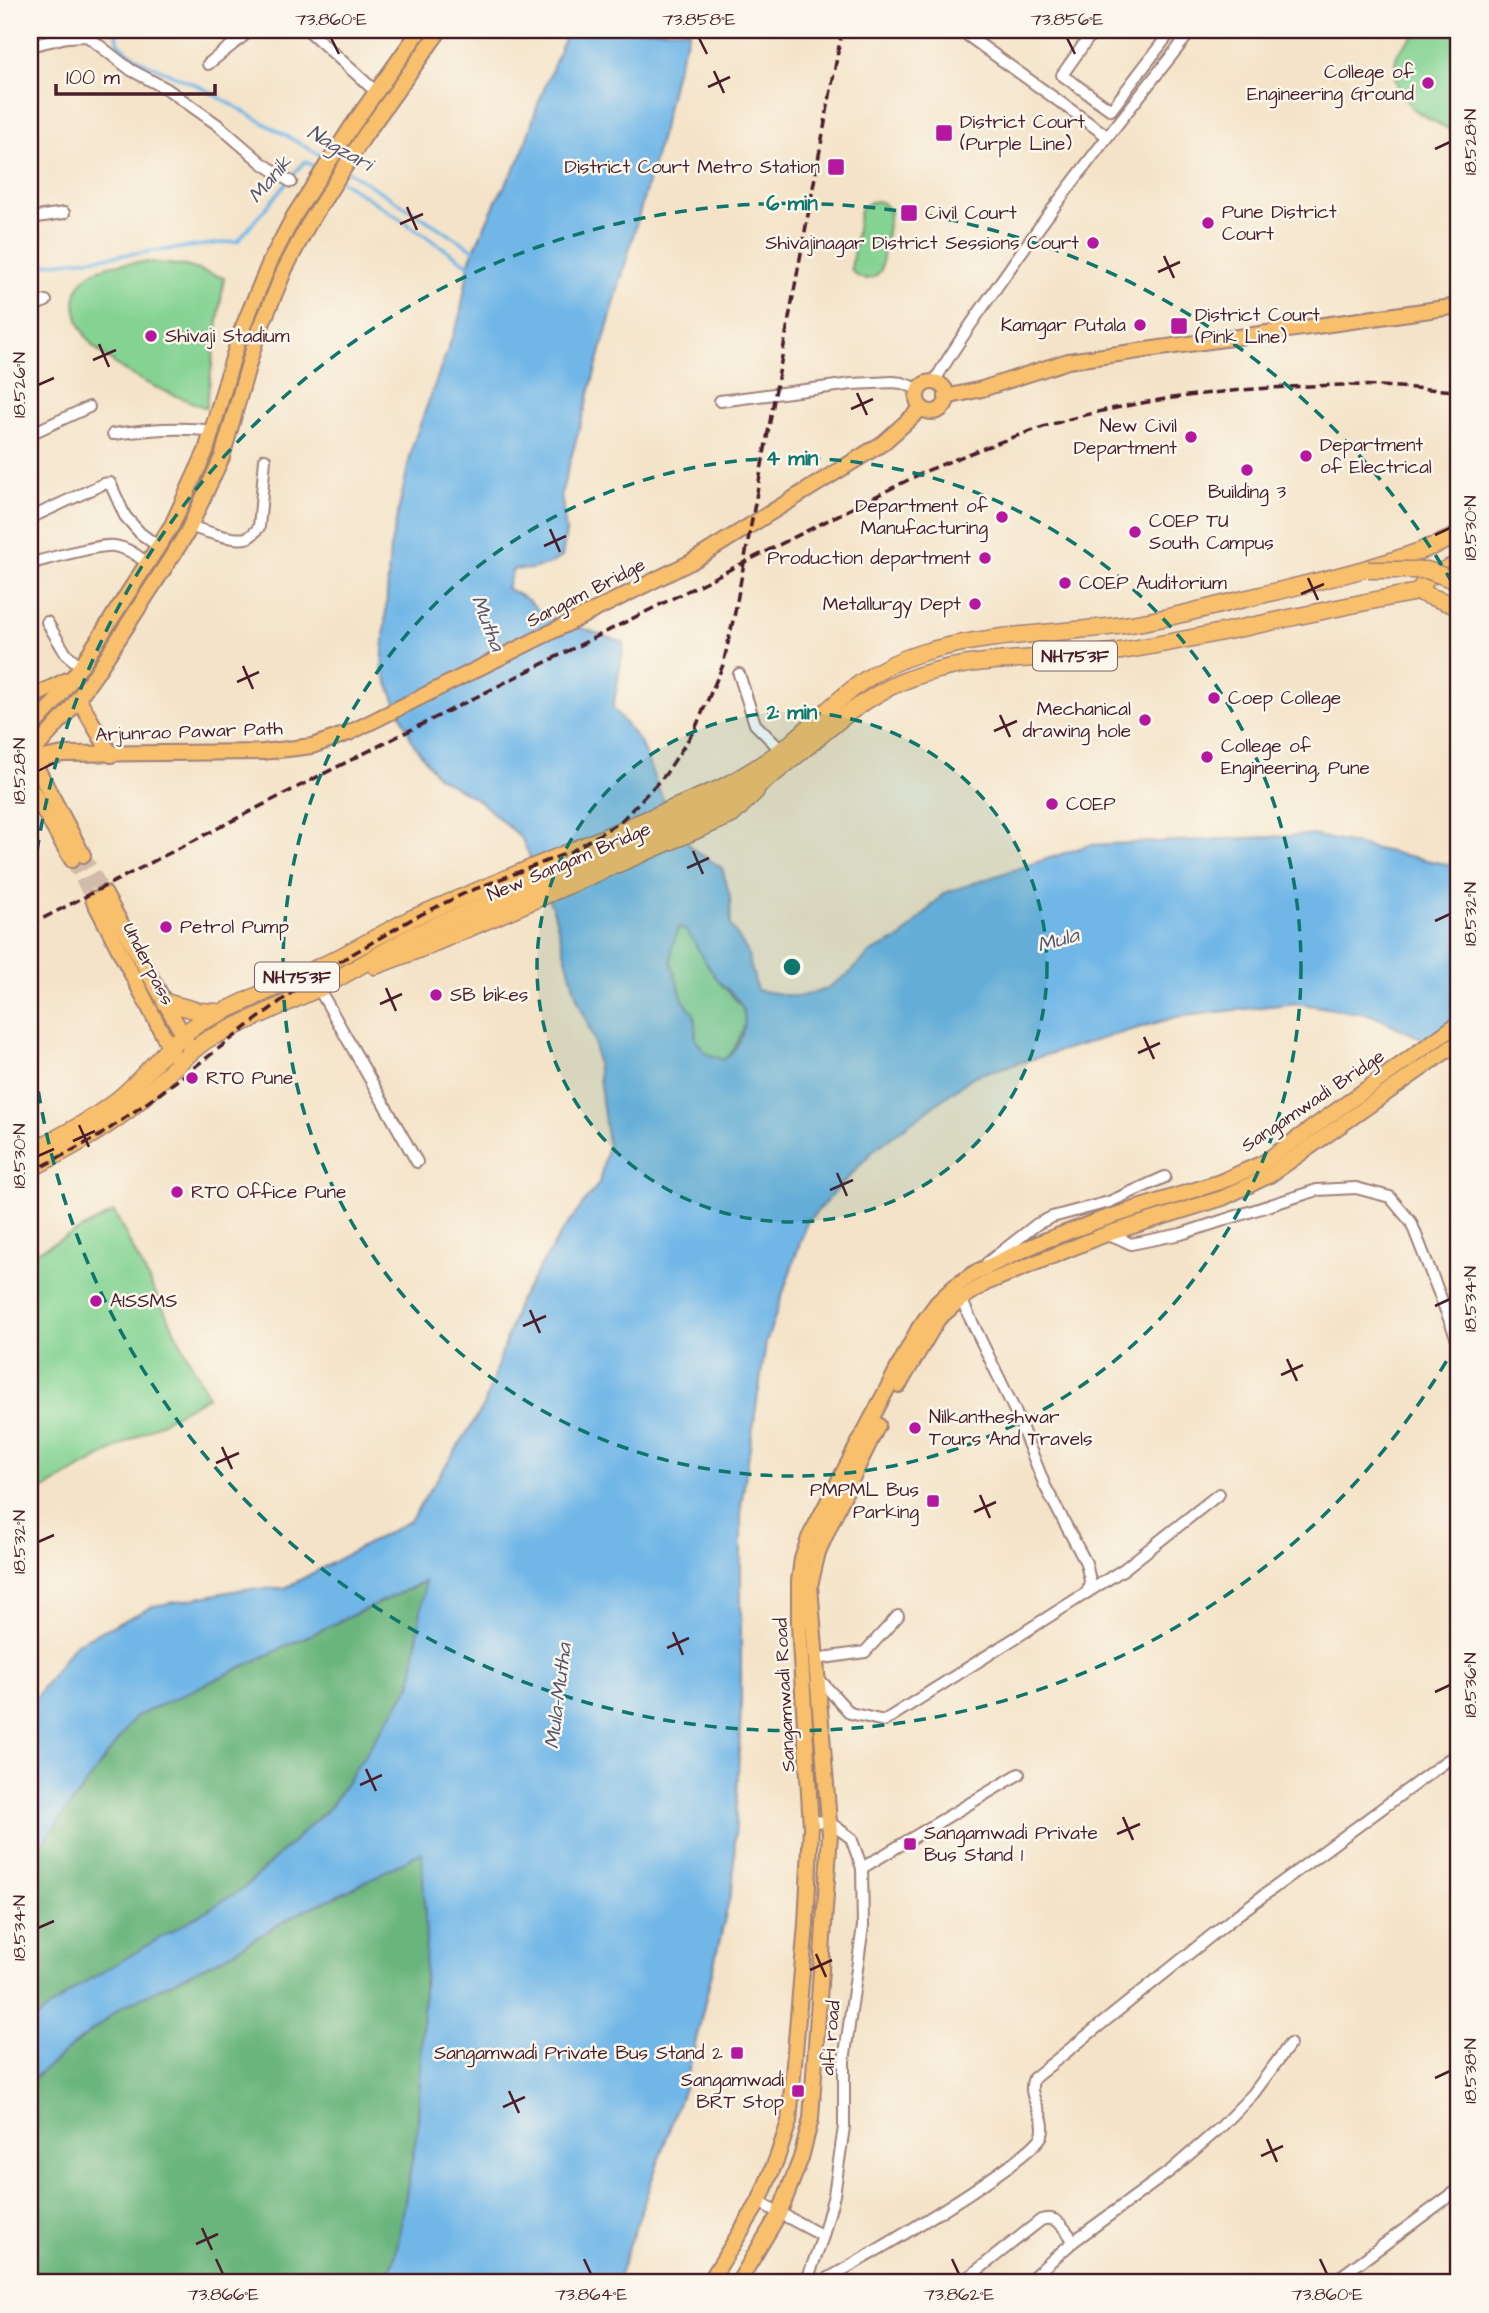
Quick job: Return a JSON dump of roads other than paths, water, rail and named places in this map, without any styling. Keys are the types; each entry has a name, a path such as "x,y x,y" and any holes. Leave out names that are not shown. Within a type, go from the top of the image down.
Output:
{"highway":[{"path":"1368,569 1459,535"},
{"path":"1455,568 1427,578 1418,592 1459,607"},
{"path":"1368,569 1427,570 1459,581 1440,600"},
{"name":"NH753F","path":"726,802 754,770 860,681 891,664 922,652 987,639 1118,626 1368,569"},
{"name":"NH753F","path":"726,802 762,783 857,708 899,683 927,673 994,661 1119,651 1418,592"},
{"name":"New Sangam Bridge","path":"416,934 726,802"},
{"name":"New Sangam Bridge","path":"416,934 726,802"},
{"name":"NH753F","path":"30,1152 91,1118 120,1098 183,1033 220,1012 336,959 416,934"},
{"name":"NH753F","path":"30,1169 99,1131 129,1110 192,1051 208,1040 319,989 416,934"},
{"name":"NH753F","path":"319,989 382,944"},
{"path":"165,1002 198,1011 220,1012"}],"main road":[{"path":"30,729 56,701 159,547 193,481 213,431 240,334 274,253 293,216 375,92 420,30"},
{"path":"78,857 36,783 33,757 78,698 160,577 190,526 222,457 256,339 289,259 365,135 440,30"},
{"path":"365,108 377,118"},
{"path":"256,296 272,300"},
{"path":"946,397 982,390 1068,361 1459,306"},
{"path":"934,382 941,386 946,397 944,404 938,410 922,408 918,401 919,389 934,382"},
{"name":"Sangam Bridge","path":"349,733 691,562 883,443 922,408"},
{"path":"30,698 77,671"},
{"path":"78,698 111,755"},
{"name":"Arjunrao Pawar Path","path":"33,757 63,754 262,752 312,746 349,733"},
{"path":"36,783 53,765 81,755"},
{"name":"Underpass","path":"179,1064 98,896 165,1002 192,1051"},
{"name":"Sangamwadi Bridge","path":"981,1278 1104,1235 1223,1198 1270,1175 1297,1149 1459,1023"},
{"name":"Sangamwadi Bridge","path":"1100,1220 1220,1182 1297,1149 1459,1042"},
{"name":"Sangamwadi Road","path":"709,2283 759,2202 789,2122 806,1924 811,1821 799,1625 799,1581 809,1538 908,1346 937,1303 1041,1242 1100,1220"},
{"name":"Sangamwadi Road","path":"738,2283 779,2214 802,2158 811,2119 828,1881 829,1822 810,1586 818,1552 839,1503 902,1378 938,1319 958,1293"}],"street":[{"path":"208,64 251,30"},
{"path":"308,30 375,92"},
{"path":"960,30 1107,136"},
{"path":"1094,30 1062,75 1111,110 1172,30"},
{"path":"934,382 990,296 1107,136 1182,35 1192,30"},
{"path":"30,46 67,37 87,36 131,70 167,89 218,125 262,163 287,179"},
{"path":"30,218 64,214"},
{"path":"30,307 46,300"},
{"path":"720,401 866,384 902,383 919,389"},
{"path":"30,434 89,407"},
{"path":"113,434 168,428 213,431"},
{"path":"190,526 228,536 246,538 253,534 259,527 265,459"},
{"path":"30,518 110,483 125,516 140,533 159,547"},
{"path":"30,565 103,546 128,550 148,564"},
{"path":"47,622 77,671"},
{"path":"739,674 755,724 781,750"},
{"path":"319,989 417,1162"},
{"path":"981,1278 1037,1224 1052,1217 1109,1202 1165,1177"},
{"path":"1104,1235 1131,1244 1181,1234 1317,1190 1356,1188 1390,1197 1411,1222 1459,1344"},
{"path":"958,1293 1016,1411 1049,1495 1086,1563 1090,1581 1088,1591"},
{"path":"818,1678 850,1713 884,1721 1124,1569 1219,1494"},
{"path":"816,1659 865,1652 898,1616"},
{"path":"819,2283 909,2232 1032,2147 1042,2136 1042,2124 1030,2085 1034,2078 1237,1915 1459,1753"},
{"path":"862,1868 1018,1774"},
{"path":"811,1821 829,1822"},
{"name":"alfi road","path":"806,2283 834,2195 844,2127 844,2061 863,1926 862,1868 851,1838 829,1822"},
{"path":"1026,2283 1074,2241 1170,2171 1222,2126 1253,2094 1290,2044"},
{"path":"1332,2283 1459,2189"},
{"path":"759,2202 823,2236"},
{"path":"961,2283 1041,2220 1050,2217 1057,2220 1074,2241"}],"water":[{"path":"568,30 690,30 675,74 662,132 561,494 566,532 562,557 539,568 513,569 507,588 528,600 542,614 624,643 613,708 640,742 661,795 691,848 722,868 730,897 731,926 747,951 757,990 798,997 824,990 850,973 872,951 901,938 944,893 1089,845 1312,835 1459,867 1459,1056 1372,1015 1296,1003 1176,1017 974,1076 874,1150 807,1222 766,1343 741,1505 741,1709 733,1884 686,2082 616,2283 386,2283 396,2254 418,2126 426,1942 422,1852 295,1915 224,1957 121,2007 30,2081 30,2023 79,1986 243,1889 331,1806 411,1685 425,1581 135,1717 40,1847 30,1888 30,1705 75,1644 154,1606 244,1589 285,1588 410,1521 484,1406 519,1301 562,1232 599,1183 608,1145 594,1040 577,998 553,909 522,839 481,802 437,776 413,743 382,669 390,549 413,444 460,316 470,259 497,199 521,157 538,104","holes":["679,927 687,931 716,978 737,999 744,1014 745,1021 738,1044 723,1060 705,1053 696,1040 694,1014 683,1000 671,962 672,946"]}],"waterway":[{"name":"Nagzari","path":"115,30 119,45 143,62 201,87 327,159"},
{"name":"Manik","path":"30,266 238,241 305,161 319,169"},
{"name":"Nagzari","path":"346,170 476,251"},
{"name":"Manik","path":"341,181 472,267"}],"tunnel":[{"path":"83,855 104,893"},
{"path":"72,860 93,899"}],"railway":[{"path":"30,1173 99,1136 158,1095 299,987 349,956 412,919 465,893 572,851 621,821 665,775 695,729 723,665 842,30"},
{"path":"30,925 321,775 926,471 997,443 1051,424 1103,411 1205,394 1343,385 1459,391"}],"place":[{"name":"College of Engineering Ground","path":"1428,83"},
{"name":"District Court (Purple Line)","path":"944,133"},
{"name":"District Court Metro Station","path":"836,167"},
{"name":"Civil Court","path":"909,213"},
{"name":"Pune District Court","path":"1208,223"},
{"name":"Shivajinagar District Sessions Court","path":"1093,243"},
{"name":"Kamgar Putala","path":"1140,325"},
{"name":"District Court (Pink Line)","path":"1179,326"},
{"name":"Shivaji Stadium","path":"151,336"},
{"name":"New Civil Department","path":"1191,437"},
{"name":"Department of Electrical","path":"1306,456"},
{"name":"Building 3","path":"1247,470"},
{"name":"Department of Manufacturing","path":"1002,517"},
{"name":"COEP TU South Campus","path":"1135,532"},
{"name":"Production department","path":"985,558"},
{"name":"COEP Auditorium","path":"1065,583"},
{"name":"Metallurgy Dept","path":"975,604"},
{"name":"Coep College","path":"1214,698"},
{"name":"Mechanical drawing hole","path":"1145,720"},
{"name":"College of Engineering, Pune","path":"1207,757"},
{"name":"COEP","path":"1052,804"},
{"name":"Petrol Pump","path":"166,927"},
{"name":"SB bikes","path":"436,995"},
{"name":"RTO Pune","path":"192,1078"},
{"name":"RTO Office Pune","path":"177,1192"},
{"name":"AISSMS","path":"96,1301"},
{"name":"Nilkantheshwar Tours And Travels","path":"915,1428"},
{"name":"PMPML Bus Parking","path":"933,1501"},
{"name":"Sangamwadi Private Bus Stand 1","path":"910,1844"},
{"name":"Sangamwadi Private Bus Stand 2","path":"737,2053"},
{"name":"Sangamwadi BRT Stop","path":"798,2091"}],"water label":[{"name":"Mutha","path":"488,623"},
{"name":"Mula","path":"1058,940"},
{"name":"Mula-Mutha","path":"558,1696"}]}
